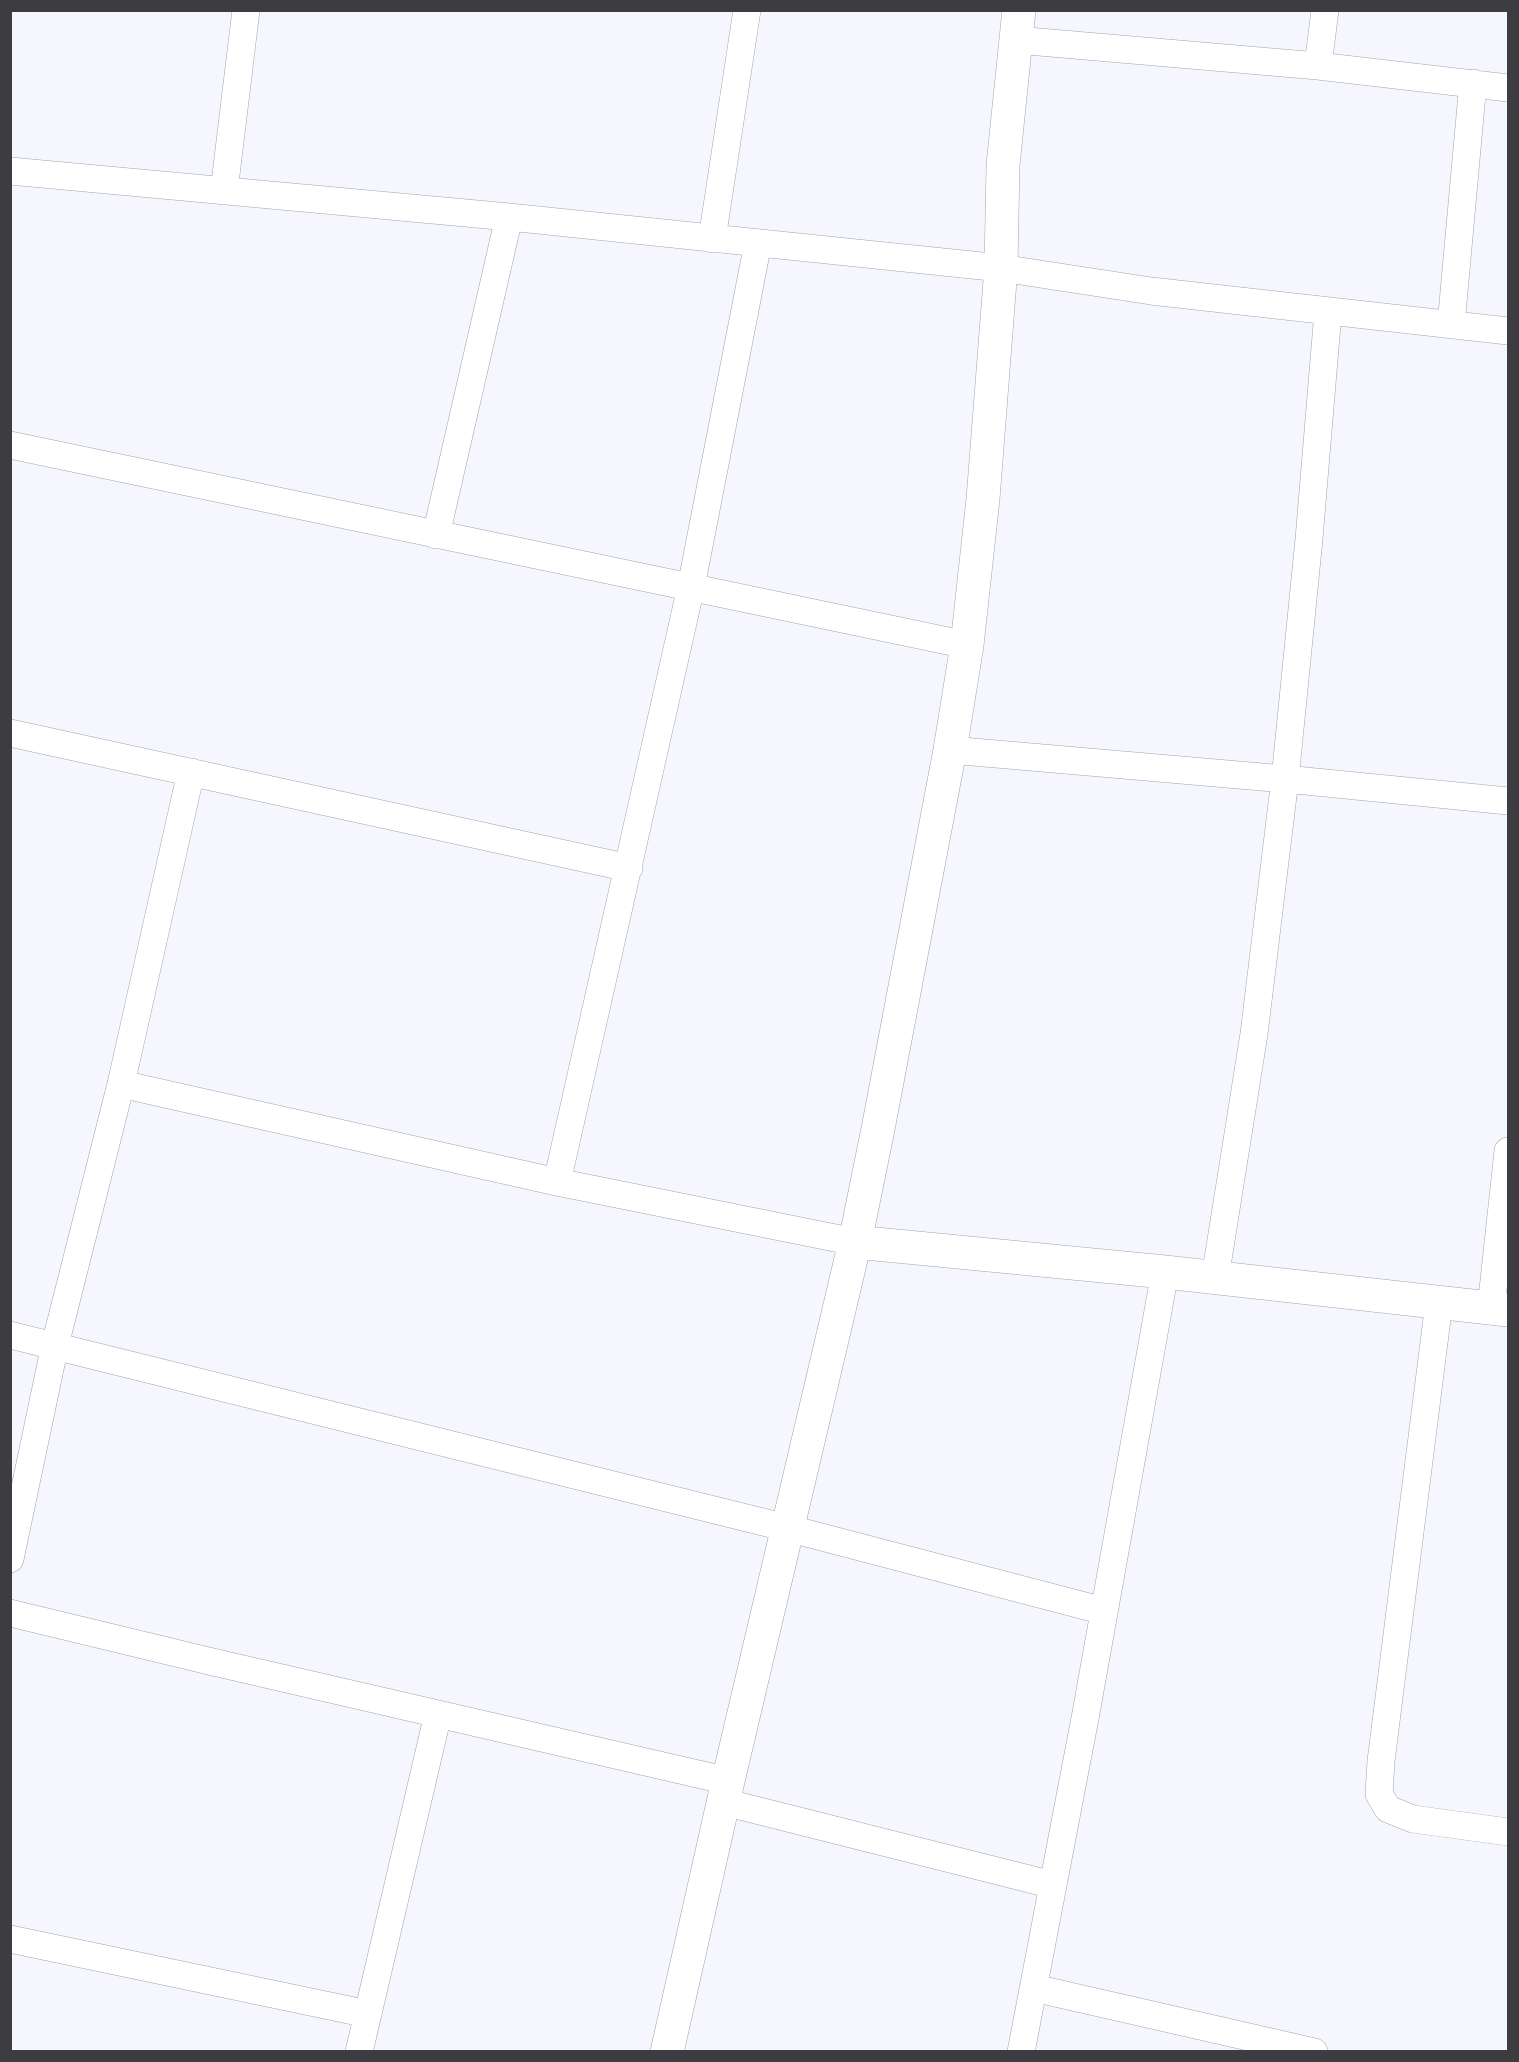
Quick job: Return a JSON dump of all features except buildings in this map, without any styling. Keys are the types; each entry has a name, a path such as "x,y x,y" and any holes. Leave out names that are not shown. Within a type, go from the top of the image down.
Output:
{"street":[{"path":"224,191 246,10"},
{"path":"712,239 747,10"},
{"path":"1318,66 1325,10"},
{"path":"667,2052 855,1242 950,750 967,645 983,499 1001,268 1003,165 1018,25 1318,66 1509,88"},
{"path":"1451,325 1473,83"},
{"path":"10,171 509,217 1001,268 1151,291 1509,332"},
{"path":"436,535 509,217"},
{"path":"557,1182 691,587 758,243"},
{"path":"1215,1278 1254,1034 1286,779 1328,312"},
{"path":"10,445 967,645"},
{"path":"10,733 629,868"},
{"path":"950,750 1509,801"},
{"path":"10,1559 55,1345 121,1084 192,772"},
{"path":"121,1084 557,1182 855,1242 1165,1272 1500,1309 1509,1151"},
{"path":"1022,2052 1165,1272"},
{"path":"1439,1303 1381,1761 1379,1794 1388,1809 1413,1819 1509,1832"},
{"path":"10,1335 787,1528 1104,1611"},
{"path":"10,1613 438,1714 726,1791 1053,1885"},
{"path":"359,2052 438,1714"},
{"path":"10,1939 368,2014"},
{"path":"1034,1988 1314,2052"}]}
